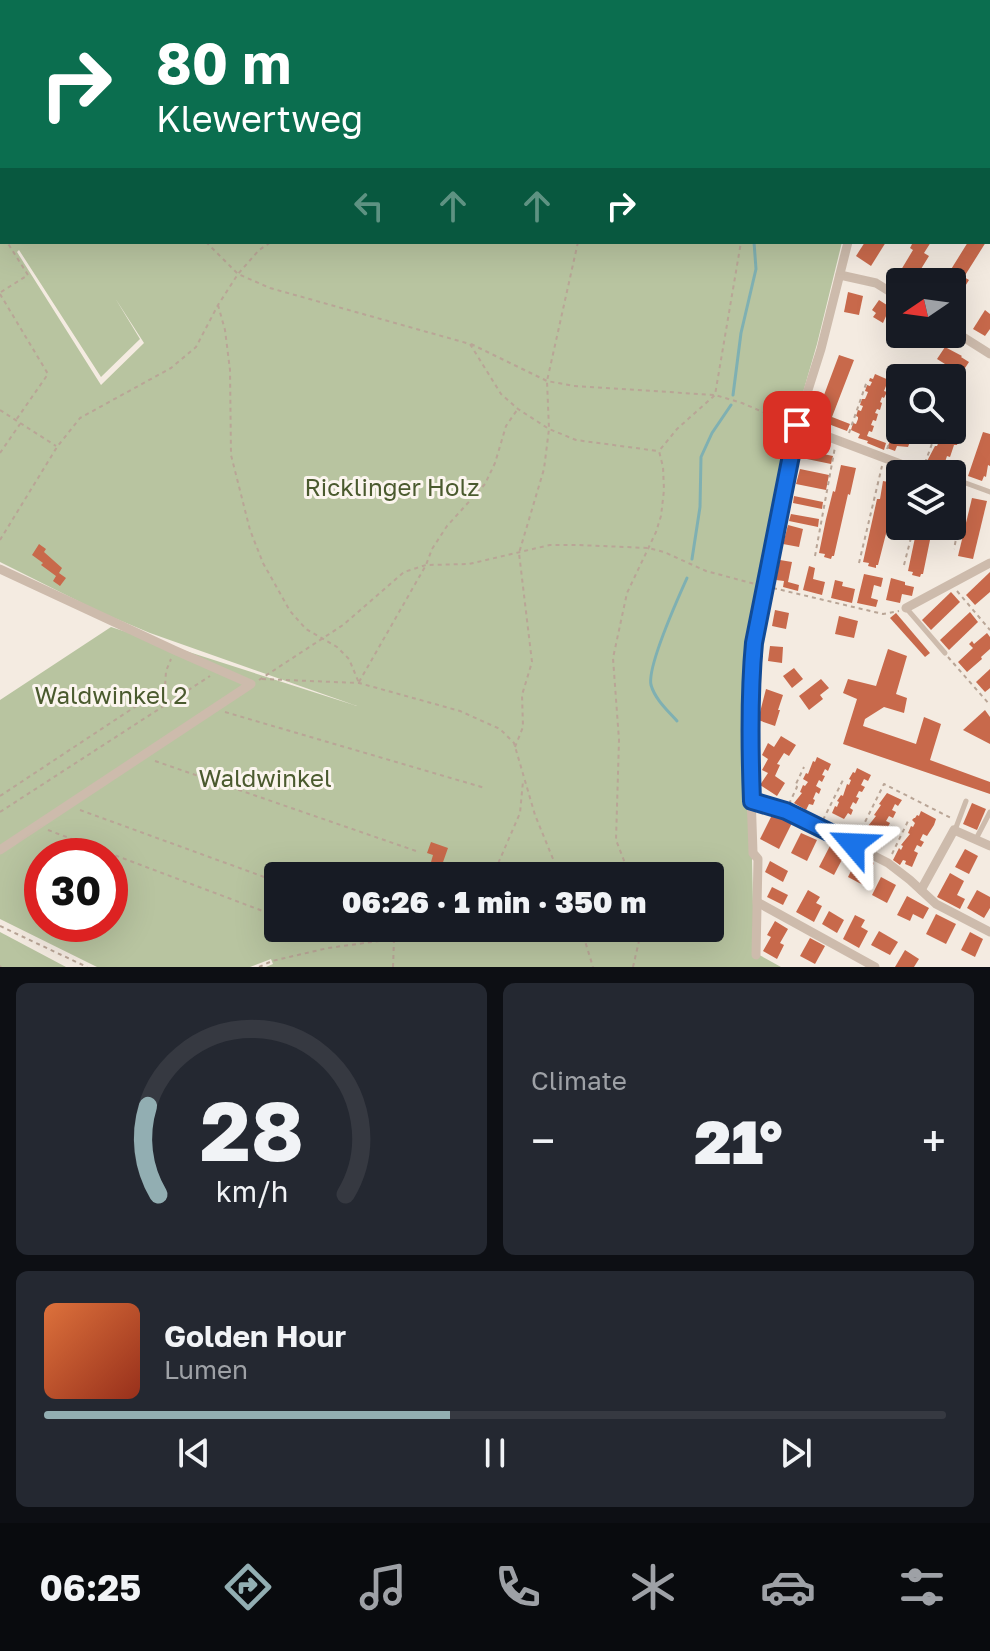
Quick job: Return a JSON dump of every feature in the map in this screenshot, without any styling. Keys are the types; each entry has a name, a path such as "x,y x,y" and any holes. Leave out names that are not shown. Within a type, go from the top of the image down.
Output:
{"street":[{"path":"756,955 758,859 753,853 749,728 754,643 790,424 821,349 848,244"},
{"path":"840,275 876,283 886,289"},
{"path":"966,339 990,354"},
{"path":"790,424 889,460"},
{"path":"906,608 990,563"},
{"path":"0,569 174,650 255,682"},
{"path":"0,850 255,682"},
{"path":"752,801 786,811 888,863 936,904 990,932"},
{"path":"921,890 954,830 990,846"},
{"path":"757,902 875,967"}],"lane":[{"path":"966,483 990,492"},
{"path":"906,608 945,653"},
{"path":"954,830 966,801"},
{"path":"976,840 990,812"},
{"path":"756,955 757,967"}],"path":[{"path":"8,244 28,275 0,294 48,374 16,420"},
{"path":"208,244 238,274 270,288 470,344 547,381 574,386 715,395 790,424"},
{"path":"0,540 57,447 80,418 171,368 196,347 238,274 268,244"},
{"path":"515,747 523,727 522,695 532,662 519,553 544,469 549,429 547,381 578,244"},
{"path":"659,451 677,429 715,395 741,244"},
{"path":"218,305 230,370 231,455 250,530 263,563 290,611 306,629 337,647 349,659 359,683"},
{"path":"470,344 501,394 549,429 576,440 659,451"},
{"path":"815,556 840,442 867,381"},
{"path":"359,683 432,549 447,526 485,484 506,426 518,409"},
{"path":"0,410 57,447"},
{"path":"0,453 20,423"},
{"path":"859,563 889,444"},
{"path":"625,862 616,840 619,740 613,658 627,593 661,516 664,490 659,451"},
{"path":"904,565 910,540"},
{"path":"954,549 956,540"},
{"path":"255,682 343,625 404,572 426,565 469,564 550,545 648,548 706,571 883,614 906,608"},
{"path":"951,584 990,630"},
{"path":"0,796 165,687 166,671 174,650"},
{"path":"945,653 990,705"},
{"path":"0,812 220,670"},
{"path":"255,682 359,683 460,711 500,729 514,743 523,780 554,862"},
{"path":"213,708 485,788"},
{"path":"143,756 416,851"},
{"path":"786,811 804,767"},
{"path":"819,827 844,778"},
{"path":"499,862 520,813 523,780"},
{"path":"853,844 884,784 952,819 954,830"},
{"path":"68,805 264,877"},
{"path":"888,863 909,819"},
{"path":"35,826 264,912"},
{"path":"0,926 87,967"},
{"path":"259,967 328,948 372,942"},
{"path":"393,967 394,942"},
{"path":"585,942 593,967"},
{"path":"633,967 639,942"}],"green space":[{"path":"0,244 842,244 793,427 759,588 748,670 754,952 781,967 266,967 273,964 271,959 250,967 97,967 46,942 128,942 128,838 24,838 24,931 0,919 0,700 111,627 357,706 150,633 100,612 0,562","holes":["19,250 101,377 140,339 115,298 144,343 101,385 17,252"]},
{"path":"0,932 66,967 0,967"}],"building":[{"path":"864,244 885,244 871,266 856,256"},
{"path":"912,244 930,244 924,253 929,256 922,268 902,268 913,250 910,248"},
{"path":"967,244 985,244 966,274 966,268 952,268"},
{"path":"848,292 863,296 859,315 844,312"},
{"path":"879,300 886,304 883,323 873,317 876,313 872,310"},
{"path":"985,310 990,314 990,329 985,336 973,329"},
{"path":"947,348 969,362 966,366 966,364 945,364 937,359"},
{"path":"839,355 854,360 832,417 850,424 847,431 823,422 826,414 818,411"},
{"path":"875,374 886,379 886,394 880,402 880,410 877,409 875,413 878,414 871,425 874,426 872,432 869,431 867,436 886,443 884,450 858,438 860,434 851,430 858,419 858,410 861,411 863,406 860,405 862,399 868,392 865,391 867,385 870,386 872,382 870,378 873,379"},
{"path":"983,432 990,434 990,466 982,481 968,476"},
{"path":"889,444 909,444 908,447 897,446 895,451 887,448"},
{"path":"957,444 946,460 928,460 937,446"},
{"path":"804,450 833,456 831,464 802,458"},
{"path":"841,465 856,468 831,559 819,553"},
{"path":"800,469 829,475 826,490 796,484"},
{"path":"883,481 886,482 886,534 876,568 863,562 877,499 880,499"},
{"path":"794,496 823,502 822,509 793,503"},
{"path":"972,498 987,501 973,559 958,556 962,540 966,540 966,523"},
{"path":"791,514 819,519 818,527 789,521"},
{"path":"788,525 803,529 799,547 783,544"},
{"path":"914,540 930,540 923,574 920,577 908,571"},
{"path":"39,544 62,568 59,573 66,578 60,586 53,581 56,576 32,555"},
{"path":"780,560 792,562 788,582 799,585 798,591 783,587 784,581 776,580"},
{"path":"809,566 815,568 813,579 825,582 822,595 803,590"},
{"path":"990,572 990,592 975,605 966,595"},
{"path":"864,574 883,578 881,587 874,585 871,598 878,600 876,607 857,603"},
{"path":"891,578 914,587 912,596 902,594 900,603 886,600"},
{"path":"835,580 843,582 842,586 855,589 852,603 831,598"},
{"path":"951,592 960,602 931,630 922,620"},
{"path":"775,610 789,613 786,629 772,626"},
{"path":"970,612 978,622 949,650 940,640"},
{"path":"896,613 930,653 925,657 890,618"},
{"path":"839,616 858,621 854,638 835,634"},
{"path":"987,633 990,649 967,672 958,662 973,648 969,644 972,641 974,644"},
{"path":"770,646 783,647 782,663 768,661"},
{"path":"888,649 907,656 896,694 907,698 904,713 884,707 865,719 863,726 916,744 924,717 941,724 930,760 990,782 990,794 843,744 857,699 843,693 848,679 876,686"},
{"path":"794,668 803,679 792,688 783,676"},
{"path":"990,669 990,688 985,692 976,682"},
{"path":"821,679 829,688 820,695 823,699 809,710 799,696"},
{"path":"766,689 783,695 775,726 758,720"},
{"path":"985,710 990,717 990,744 963,730"},
{"path":"781,736 796,745 789,756 784,753 777,764 780,765 775,776 785,783 777,796 760,785 768,773 762,770 768,759 762,755 768,743 774,747"},
{"path":"817,757 831,764 822,775 825,776 822,782 819,780 816,786 821,789 819,794 816,792 813,805 809,804 806,810 794,803 802,793 803,785 808,782 803,779"},
{"path":"857,768 871,775 861,785 865,787 862,792 859,791 856,804 853,802 850,808 853,810 851,815 848,813 844,819 832,813"},
{"path":"887,793 902,800 892,810 896,812 893,818 889,816 886,821 890,823 881,833 884,841 881,848 862,838"},
{"path":"972,803 986,809 977,830 963,824"},
{"path":"921,811 936,819 934,825 927,836 923,834 921,847 917,845 914,851 918,853 912,867 903,860 900,865 893,860 910,834 911,826 915,823 912,820"},
{"path":"773,813 792,823 779,849 760,839"},
{"path":"801,833 817,840 807,861 791,853"},
{"path":"431,842 448,848 443,862 431,862 433,855 427,853"},
{"path":"832,842 847,850 834,875 819,867"},
{"path":"965,849 978,856 969,874 955,867"},
{"path":"859,855 874,863 863,885 848,877"},
{"path":"770,861 788,871 783,882 765,872"},
{"path":"950,873 964,881 957,895 965,899 960,909 937,897"},
{"path":"881,877 896,885 887,903 872,895"},
{"path":"772,887 788,895 783,905 767,897"},
{"path":"808,890 820,897 816,903 822,906 814,922 796,912"},
{"path":"977,890 990,897 990,908 984,918 967,908"},
{"path":"907,896 929,908 923,919 913,914 910,921 897,915"},
{"path":"829,911 844,920 837,933 822,924"},
{"path":"936,914 956,924 946,944 926,934"},
{"path":"855,915 865,920 861,927 868,931 859,948 843,939"},
{"path":"775,921 788,929 780,943 784,945 777,959 763,951"},
{"path":"879,931 898,942 890,955 871,945"},
{"path":"970,932 983,939 975,957 961,950"},
{"path":"810,938 825,946 815,964 800,956"},
{"path":"905,950 919,959 914,967 895,967"}],"waterway":[{"path":"733,395 741,333 756,269 754,244"},
{"path":"692,559 700,507 701,457 712,433 731,405"},
{"path":"677,721 655,695 651,676 664,632 687,578"}],"route":[{"path":"797,425 764,586 750,676 752,801 786,811 853,844"}],"park label":[{"name":"Ricklinger Holz","path":"392,488"},
{"name":"Waldwinkel 2","path":"111,696"},
{"name":"Waldwinkel","path":"265,779"}]}
